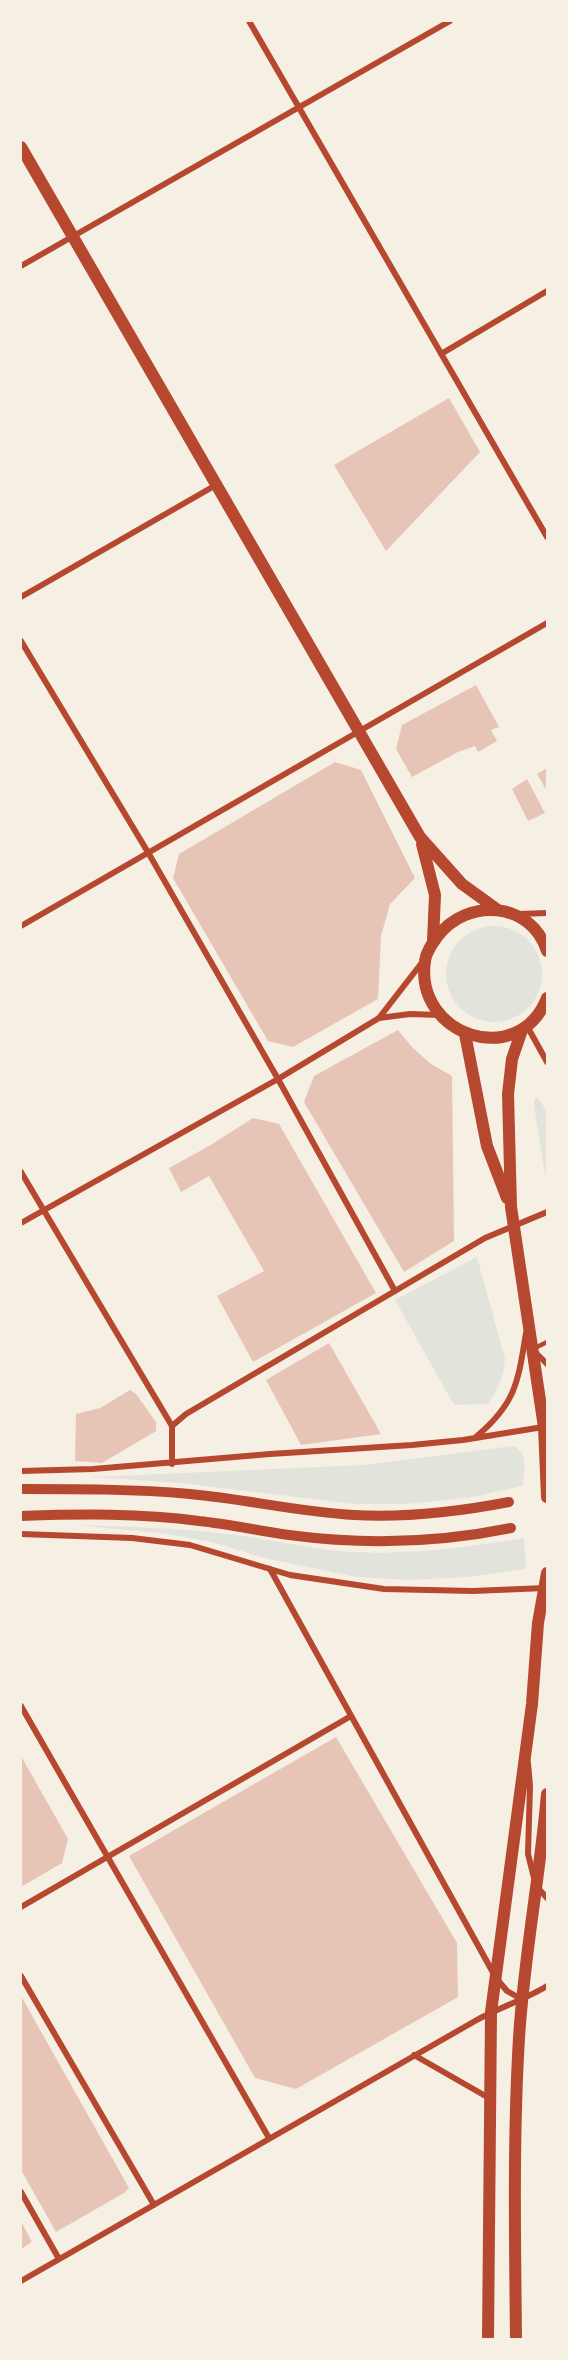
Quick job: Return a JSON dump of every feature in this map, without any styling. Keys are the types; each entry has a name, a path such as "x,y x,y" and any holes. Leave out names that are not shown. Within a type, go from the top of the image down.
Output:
{"main road":[{"path":"21,147 420,837 462,884 498,910"},
{"path":"420,837 435,895 433,942"},
{"path":"547,951 531,926 516,914 498,910 464,915 452,920 433,942 425,959 426,984 429,996 439,1015 465,1034 491,1038 510,1035 524,1028 537,1015 547,998"},
{"path":"524,1028 511,1066 508,1094 510,1207 545,1427 547,1497"},
{"path":"465,1034 487,1146 510,1207"},
{"path":"488,2339 491,2012 547,1573"},
{"path":"516,2339 516,2128 523,2000 547,1794"}],"street":[{"path":"249,21 547,537"},
{"path":"21,266 450,21"},
{"path":"441,354 547,291"},
{"path":"21,597 216,484"},
{"path":"21,926 547,623"},
{"path":"21,641 149,854 278,1079 395,1291"},
{"path":"516,914 547,913"},
{"path":"21,1223 278,1079 379,1018 425,959"},
{"path":"379,1018 410,1014 439,1015"},
{"path":"524,1028 547,1062"},
{"path":"21,1172 172,1426 171,1464"},
{"path":"172,1426 186,1414 485,1238 547,1212"},
{"path":"475,1438 505,1409 516,1387 528,1321"},
{"path":"533,1349 547,1364"},
{"path":"21,1471 171,1464 270,1454 412,1445 545,1427"},
{"path":"21,1489 135,1490 252,1501 324,1512 382,1516 443,1513 509,1502"},
{"path":"21,1516 80,1514 198,1520 289,1535 368,1542 423,1541 511,1528"},
{"path":"21,1534 132,1538 190,1545 302,1577 384,1589 473,1591 545,1588"},
{"path":"270,1569 496,1978 507,1991 523,2000"},
{"path":"21,1706 269,2138"},
{"path":"21,1907 351,1716"},
{"path":"527,1743 530,1786 528,1854 536,1886 547,1898"},
{"path":"21,1976 154,2205"},
{"path":"21,2281 414,2055 491,2012 523,2000 547,1986"},
{"path":"414,2055 489,2098"},
{"path":"21,2192 59,2259"}],"lane":[{"path":"533,1349 547,1342"}],"shaded area":[{"path":"494,926 512,930 528,940 538,956 542,974 538,992 528,1008 512,1018 494,1022 476,1018 460,1008 450,992 446,974 450,956 460,940 476,930"},
{"path":"537,1097 547,1111 547,1186 534,1106 534,1100"},
{"path":"477,1257 505,1359 503,1372 500,1383 488,1404 454,1405 395,1300"},
{"path":"513,1446 523,1457 523,1486 467,1498 406,1504 354,1504 181,1483 93,1477 364,1465"},
{"path":"75,1525 201,1531 328,1550 377,1553 440,1550 524,1538 526,1569 469,1577 410,1580 356,1577 264,1558 216,1543 168,1534"}],"building":[{"path":"449,398 480,452 386,551 334,465"},
{"path":"476,685 499,727 491,730 497,741 478,752 475,746 458,752 412,777 396,749 402,725"},
{"path":"335,762 361,770 415,878 390,904 381,936 378,999 293,1047 268,1041 173,878 179,854"},
{"path":"547,768 547,791 537,774"},
{"path":"527,779 545,813 528,821 512,789"},
{"path":"398,1030 431,1064 452,1076 454,1241 404,1272 304,1102 314,1076"},
{"path":"253,1118 279,1124 376,1293 253,1362 217,1296 264,1271 209,1176 181,1192 169,1168"},
{"path":"329,1343 381,1434 301,1445 266,1380"},
{"path":"130,1390 136,1394 156,1422 156,1431 102,1463 75,1461 76,1414 100,1408"},
{"path":"336,1737 457,1943 458,1997 296,2089 255,2078 129,1856"},
{"path":"21,1756 68,1839 62,1863 21,1887"},
{"path":"21,1996 129,2188 56,2232 21,2170"},
{"path":"21,2221 32,2242 21,2249"}]}
